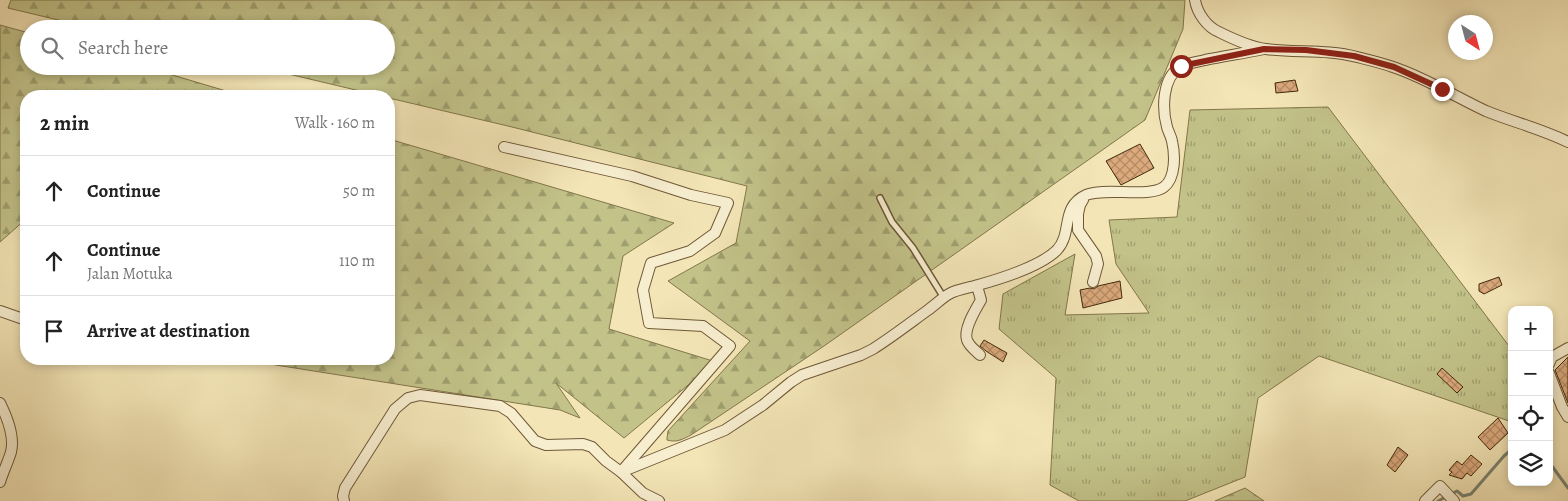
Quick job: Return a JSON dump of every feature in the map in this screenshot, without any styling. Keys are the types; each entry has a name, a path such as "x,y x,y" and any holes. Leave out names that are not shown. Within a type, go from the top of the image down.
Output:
{"street":[{"path":"1195,0 1199,12 1208,24 1217,31 1264,49"},
{"path":"622,472 724,430 763,405 802,375 861,355 873,349 948,294 1012,274 1037,263 1057,250 1064,238 1068,214 1073,206 1087,194 1131,191 1146,192 1164,187 1170,181 1174,156 1172,141 1166,125 1165,94 1168,82 1174,72 1181,66 1264,49 1306,50 1354,56 1394,67 1510,121 1546,132 1568,142"},
{"path":"504,147 632,176 691,195 728,203 715,233 690,251 651,264 643,290 649,323 703,326 730,346 622,472"},
{"path":"1087,194 1080,204 1078,230 1096,256 1098,264 1092,282"},
{"path":"977,286 981,300 970,320 966,334 967,341 980,355"},
{"path":"0,311 20,318"},
{"path":"1553,356 1568,348"},
{"path":"1553,383 1568,418"},
{"path":"344,501 345,488 395,409 408,398 420,395 500,406 511,413 535,442 546,445 583,444 592,447 642,492 659,501"},
{"path":"0,403 7,416 11,450 0,482"},
{"path":"1425,501 1440,486 1452,500"}],"lane":[{"path":"880,198 892,222 913,248 944,298"}],"green space":[{"path":"11,0 1185,0 1183,29 1145,120 824,346 691,435 674,441 667,440 668,431 750,341 668,281 736,243 747,186 395,99 395,90 356,90 293,75 395,75 395,20 58,20 8,8"},
{"path":"0,25 20,31 20,75 172,75 223,90 20,90 20,224 0,242"},
{"path":"1328,107 1508,345 1508,421 1319,356 1258,398 1245,477 1185,501 1079,501 1050,485 1056,378 999,329 1003,294 1075,254 1065,315 1149,313 1116,264 1109,220 1177,217 1190,110"},
{"path":"395,141 674,223 623,256 609,329 716,362 624,438 556,383 580,418 560,410 276,365 395,365"},
{"path":"1245,488 1264,501 1215,501"}],"building":[{"path":"1295,80 1298,91 1276,93 1275,83"},
{"path":"1140,144 1154,168 1121,185 1106,161"},
{"path":"1499,277 1502,285 1484,294 1479,291 1479,284"},
{"path":"1120,281 1122,298 1083,308 1080,290 1094,289 1098,286"},
{"path":"984,340 1007,353 1003,362 980,346"},
{"path":"1568,357 1568,403 1555,370"},
{"path":"1442,368 1463,387 1457,393 1437,374"},
{"path":"1498,418 1508,433 1490,450 1478,437"},
{"path":"1398,447 1408,455 1395,472 1387,465"},
{"path":"1471,455 1482,464 1471,476 1467,473 1462,479 1449,475 1452,472 1449,470 1457,461 1462,465"}],"waterway":[{"path":"1438,501 1457,491 1463,496 1471,494 1508,452"},
{"path":"1553,467 1568,488"}],"route":[{"path":"1181,66 1264,49 1306,50 1354,56 1394,67 1442,89"}]}
